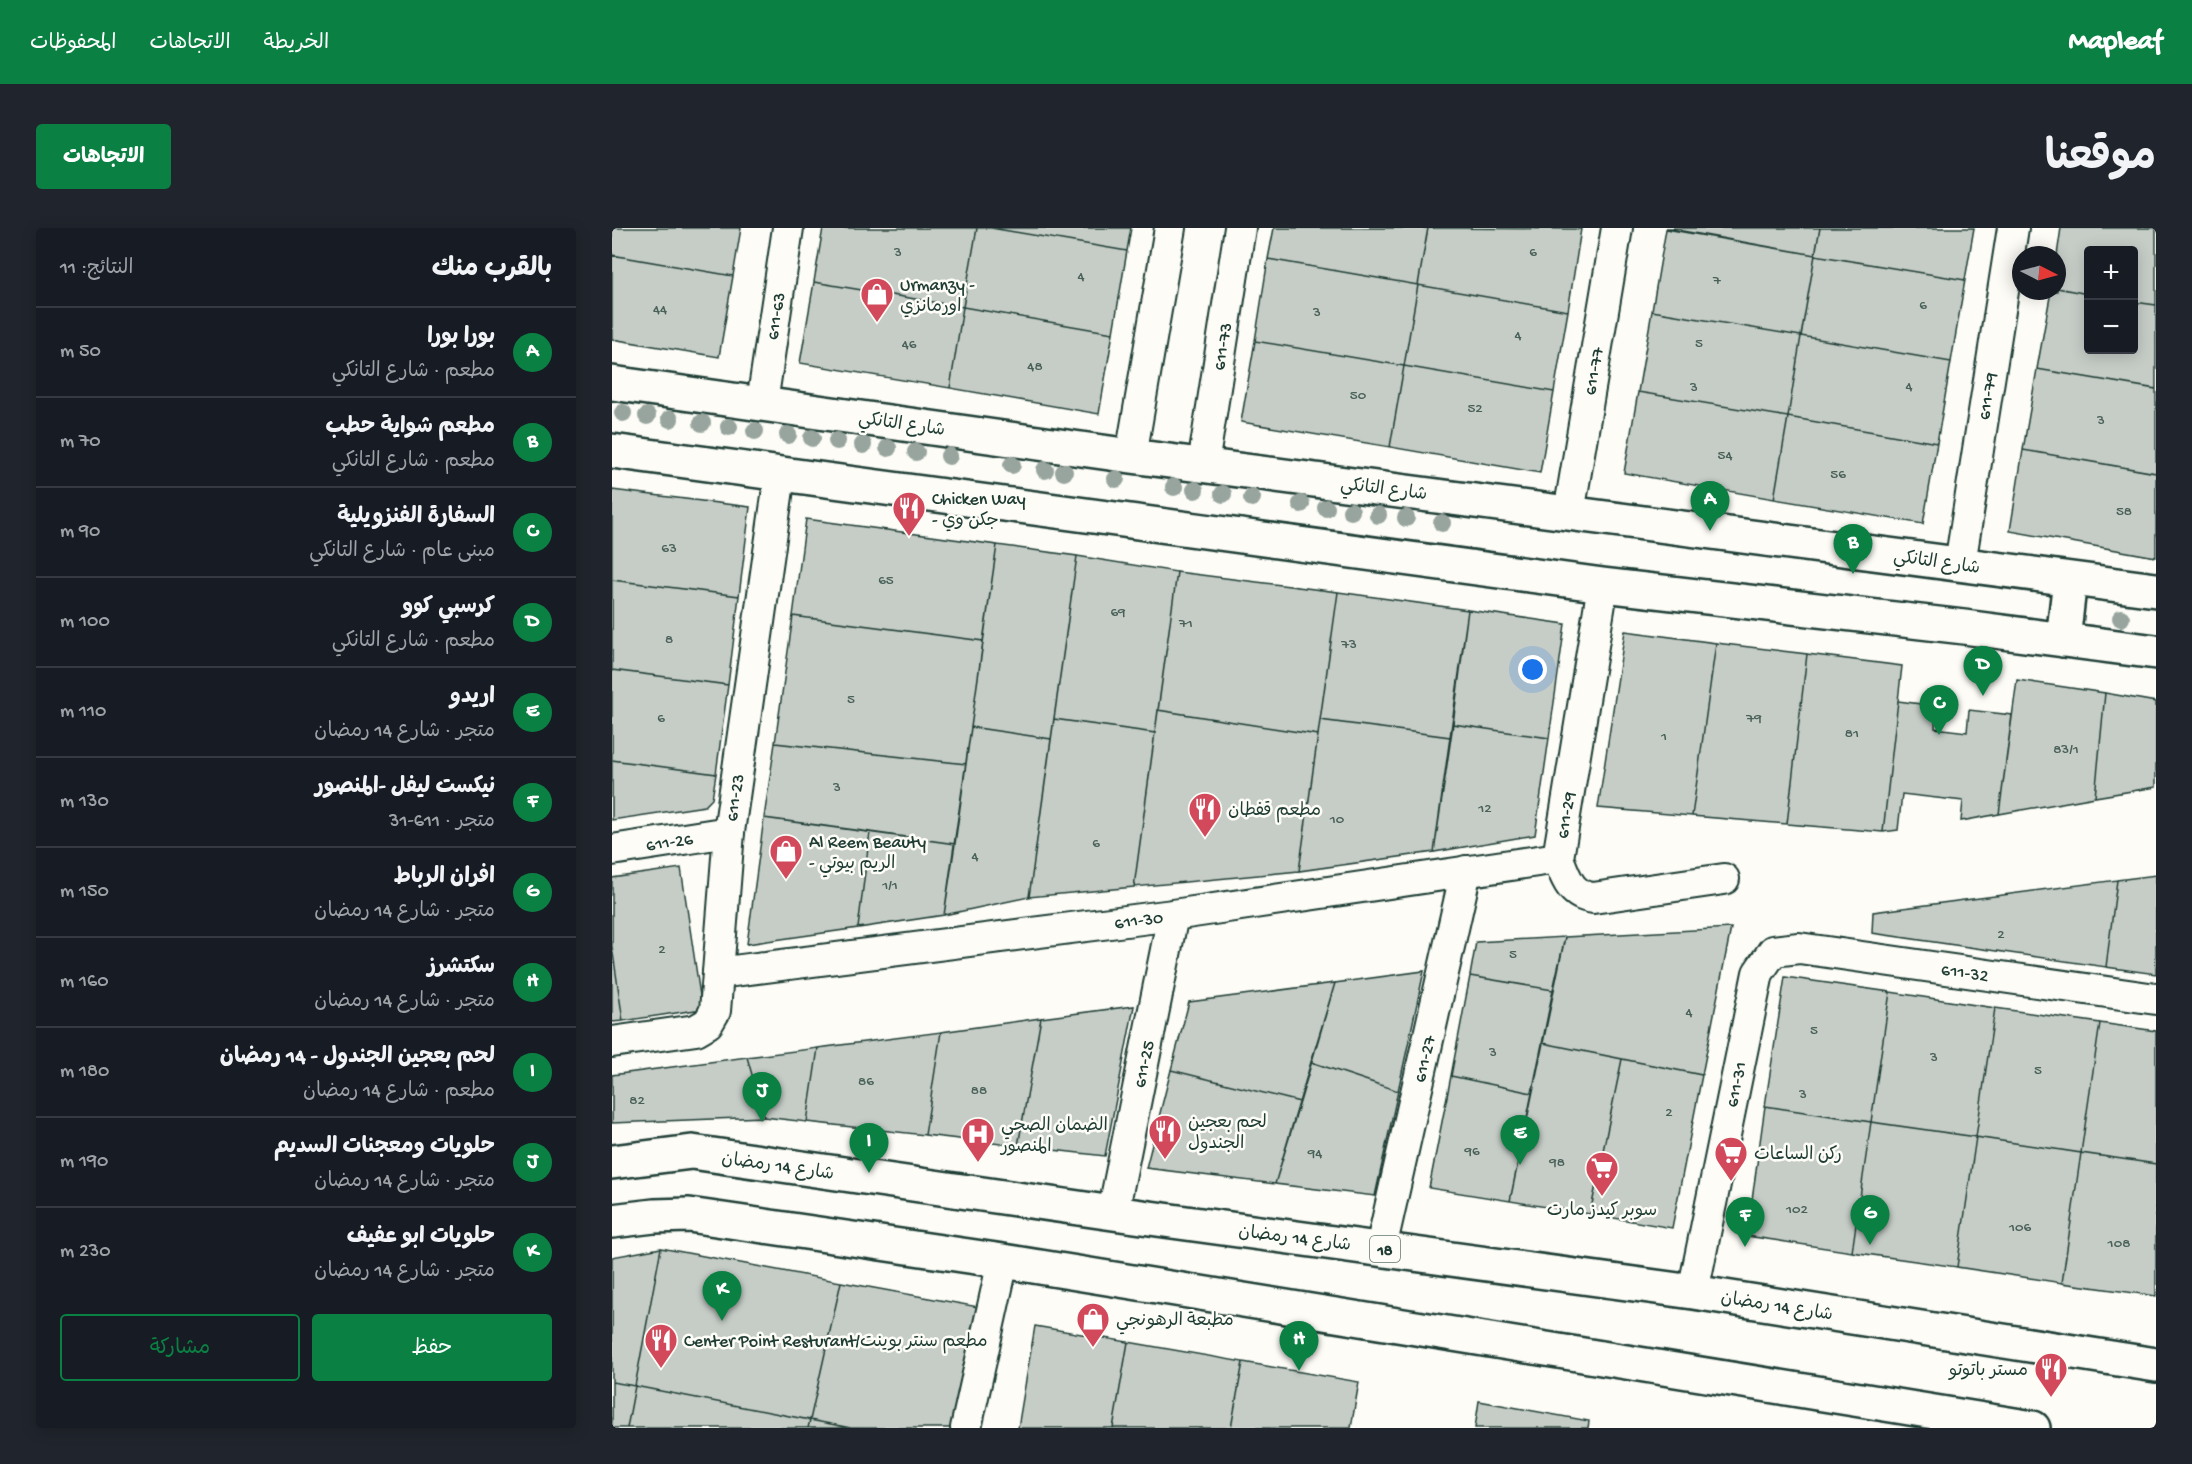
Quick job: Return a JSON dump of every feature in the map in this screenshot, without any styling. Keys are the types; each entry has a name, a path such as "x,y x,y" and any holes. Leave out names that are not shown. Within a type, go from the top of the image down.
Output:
{"street":[{"name":"611-63","path":"762,403 788,228"},
{"path":"1131,456 1170,228"},
{"name":"611-73","path":"1203,465 1240,228"},
{"name":"611-77","path":"1569,513 1617,228"},
{"name":"611-79","path":"1960,564 2013,228"},
{"name":"شارع التانكي","path":"612,383 1131,456 2156,590"},
{"path":"612,451 1603,585 2156,652"},
{"name":"611-23","path":"612,1042 696,1030 708,1023 715,1011 729,832 780,475"},
{"path":"2063,640 2070,579"},
{"name":"611-29","path":"1603,585 1558,858 1570,887 1585,897 1593,898 1724,879"},
{"name":"611-26","path":"612,850 729,832"},
{"name":"611-30","path":"718,973 1173,915 1558,858"},
{"name":"611-27","path":"1381,1248 1466,871"},
{"name":"611-25","path":"1113,1214 1173,915"},
{"name":"611-32","path":"1773,951 1799,948 2156,999"},
{"name":"611-31","path":"1693,1292 1758,974 1773,951"},
{"name":"شارع 14 رمضان","path":"612,1162 692,1152 1113,1214 1381,1248 1693,1292 2156,1365"},
{"path":"612,1221 689,1215 1003,1261 2015,1427"},
{"path":"966,1428 1003,1261"}],"building":[{"path":"612,228 741,228 733,276 612,255"},
{"path":"823,228 977,228 963,307 814,282"},
{"path":"977,228 991,228 1127,251 1113,333 963,307"},
{"path":"991,228 1131,228 1127,251"},
{"path":"1274,228 1428,228 1418,285 1268,259"},
{"path":"1428,228 1581,229 1568,311 1418,285"},
{"path":"1666,228 1820,228 1815,255"},
{"path":"1820,228 1974,228 1965,280 1815,255"},
{"path":"2061,228 2156,228 2156,305 2138,303 2138,246 2084,246 2084,293 2066,290 2066,246 2058,246"},
{"path":"1666,229 1815,255 1801,336 1652,311"},
{"path":"612,255 733,276 719,357 612,339"},
{"path":"1815,255 1965,280 1951,362 1801,336"},
{"path":"1268,259 1418,285 1404,366 1255,341"},
{"path":"814,282 963,307 950,388 800,363"},
{"path":"1418,285 1568,311 1554,392 1404,366"},
{"path":"2066,290 2084,293 2084,354 2138,354 2138,303 2156,305 2156,389 2037,369 2049,300 2066,300"},
{"path":"963,307 1113,333 1099,414 950,388"},
{"path":"1652,311 1801,336 1788,417 1638,392"},
{"path":"1801,336 1951,362 1937,443 1788,417"},
{"path":"1255,341 1404,366 1390,447 1241,422"},
{"path":"1404,366 1554,392 1540,473 1390,447"},
{"path":"2037,369 2156,389 2156,473 2023,450"},
{"path":"1638,392 1788,417 1774,499 1624,473"},
{"path":"1788,417 1937,443 1923,524 1774,499"},
{"path":"2023,450 2156,473 2156,557 2010,531"},
{"path":"612,490 750,507 739,596 612,580"},
{"path":"806,519 997,545 983,641 793,616"},
{"path":"997,545 1077,556 1051,739 971,727"},
{"path":"1077,556 1177,572 1155,733 1054,719"},
{"path":"1177,572 1338,592 1318,735 1158,710"},
{"path":"612,580 739,596 728,685 612,670"},
{"path":"1338,592 1468,610 1450,737 1320,720"},
{"path":"1468,610 1565,624 1549,738 1453,724"},
{"path":"793,616 983,641 966,764 775,743"},
{"path":"1625,631 1716,643 1692,816 1598,808"},
{"path":"1716,643 1807,654 1787,824 1692,816"},
{"path":"1807,654 1902,666 1883,832 1787,824"},
{"path":"612,670 728,685 716,774 612,760"},
{"path":"2017,680 2105,693 2095,797 1999,814"},
{"path":"2105,693 2156,702 2156,787 2095,797"},
{"path":"1898,701 1936,706 1935,728 1967,732 1969,710 2012,715 1999,814 1961,821 1963,801 1902,794 1898,830 1883,832"},
{"path":"1158,710 1318,735 1299,871 1134,887"},
{"path":"1054,719 1155,733 1134,887 1029,897"},
{"path":"1320,720 1450,737 1434,852 1299,871"},
{"path":"1453,724 1549,738 1535,835 1434,852"},
{"path":"971,727 1051,739 1029,897 944,915"},
{"path":"775,743 966,764 955,844 764,818"},
{"path":"612,760 716,774 712,799 705,806 612,820"},
{"path":"764,818 870,832 858,928 747,944"},
{"path":"870,832 955,844 944,915 858,928"},
{"path":"681,868 702,1009 623,1021 612,946 612,878"},
{"path":"2156,875 2156,974 2106,967 2117,880"},
{"path":"2117,880 2106,967 1872,933 1873,912"},
{"path":"1731,928 1702,1075 1543,1043 1565,937"},
{"path":"1565,937 1553,990 1470,976 1476,942"},
{"path":"612,946 623,1021 612,1022"},
{"path":"1424,971 1398,1091 1311,1062 1335,983"},
{"path":"1470,976 1553,990 1532,1093 1451,1076"},
{"path":"1785,977 1890,992 1871,1122 1765,1106"},
{"path":"1335,983 1300,1102 1171,1070 1189,1002"},
{"path":"1890,992 1995,1008 1976,1137 1871,1122"},
{"path":"1134,1006 1105,1156 1018,1146 1041,1018"},
{"path":"1995,1008 2100,1023 2081,1153 1976,1137"},
{"path":"1041,1018 1018,1146 925,1135 941,1032"},
{"path":"2100,1023 2156,1031 2156,1164 2081,1153"},
{"path":"941,1032 925,1135 807,1122 818,1048"},
{"path":"1543,1043 1622,1059 1590,1214 1510,1201"},
{"path":"818,1048 807,1122 764,1117 747,1057"},
{"path":"747,1057 764,1117 612,1123 612,1075"},
{"path":"1622,1059 1702,1075 1672,1228 1590,1214"},
{"path":"1311,1062 1398,1091 1375,1196 1275,1184"},
{"path":"1171,1070 1300,1102 1275,1184 1146,1168"},
{"path":"1451,1076 1532,1093 1510,1201 1429,1188"},
{"path":"1765,1106 1871,1122 1852,1252 1747,1236"},
{"path":"1871,1122 1976,1137 1957,1267 1852,1252"},
{"path":"1976,1137 2081,1153 2062,1283 1957,1267"},
{"path":"2081,1153 2156,1164 2156,1296 2062,1283"},
{"path":"661,1248 635,1386 612,1382 612,1257"},
{"path":"661,1248 841,1282 810,1420 635,1386"},
{"path":"841,1282 984,1308 955,1428 851,1428 810,1420"},
{"path":"1035,1326 1128,1342 1113,1428 1018,1428"},
{"path":"1128,1342 1243,1362 1231,1428 1113,1428"},
{"path":"1243,1362 1359,1382 1351,1428 1231,1428"},
{"path":"612,1382 635,1386 627,1428 612,1428"},
{"path":"635,1386 810,1420 808,1428 627,1428"},
{"path":"1479,1401 1589,1421 1588,1428 1475,1428"},
{"path":"810,1420 851,1428 808,1428"}],"place":[{"name":"Urmanzy - اورمانزي","path":"877,323"},
{"name":"بورا بورا","path":"1710,531"},
{"name":"Chicken Way - جكن وي","path":"909,537"},
{"name":"مطعم شواية حطب","path":"1853,574"},
{"name":"كرسبي كوو","path":"1983,696"},
{"name":"السفارة الفنزويلية","path":"1939,735"},
{"name":"مطعم قفطان","path":"1205,838"},
{"name":"Al Reem Beauty - الريم بيوتي","path":"786,880"},
{"name":"حلويات ومعجنات السديم","path":"762,1122"},
{"name":"لحم بعجين الجندول","path":"1165,1160"},
{"name":"الضمان الصحي المنصور","path":"978,1163"},
{"name":"اريدو","path":"1520,1165"},
{"name":"لحم بعجين الجندول - 14 رمضان","path":"869,1173"},
{"name":"ركن الساعات","path":"1731,1182"},
{"name":"سوبر كيدز مارت","path":"1602,1197"},
{"name":"افران الرباط","path":"1870,1245"},
{"name":"نيكست ليفل -المنصور","path":"1745,1247"},
{"name":"حلويات ابو عفيف","path":"722,1321"},
{"name":"مطبعة الرهونجي","path":"1093,1348"},
{"name":"Center Point Resturant/مطعم سنتر بوينت","path":"661,1369"},
{"name":"سكتشرز","path":"1299,1371"},
{"name":"مستر باتوتو","path":"2051,1398"}]}
